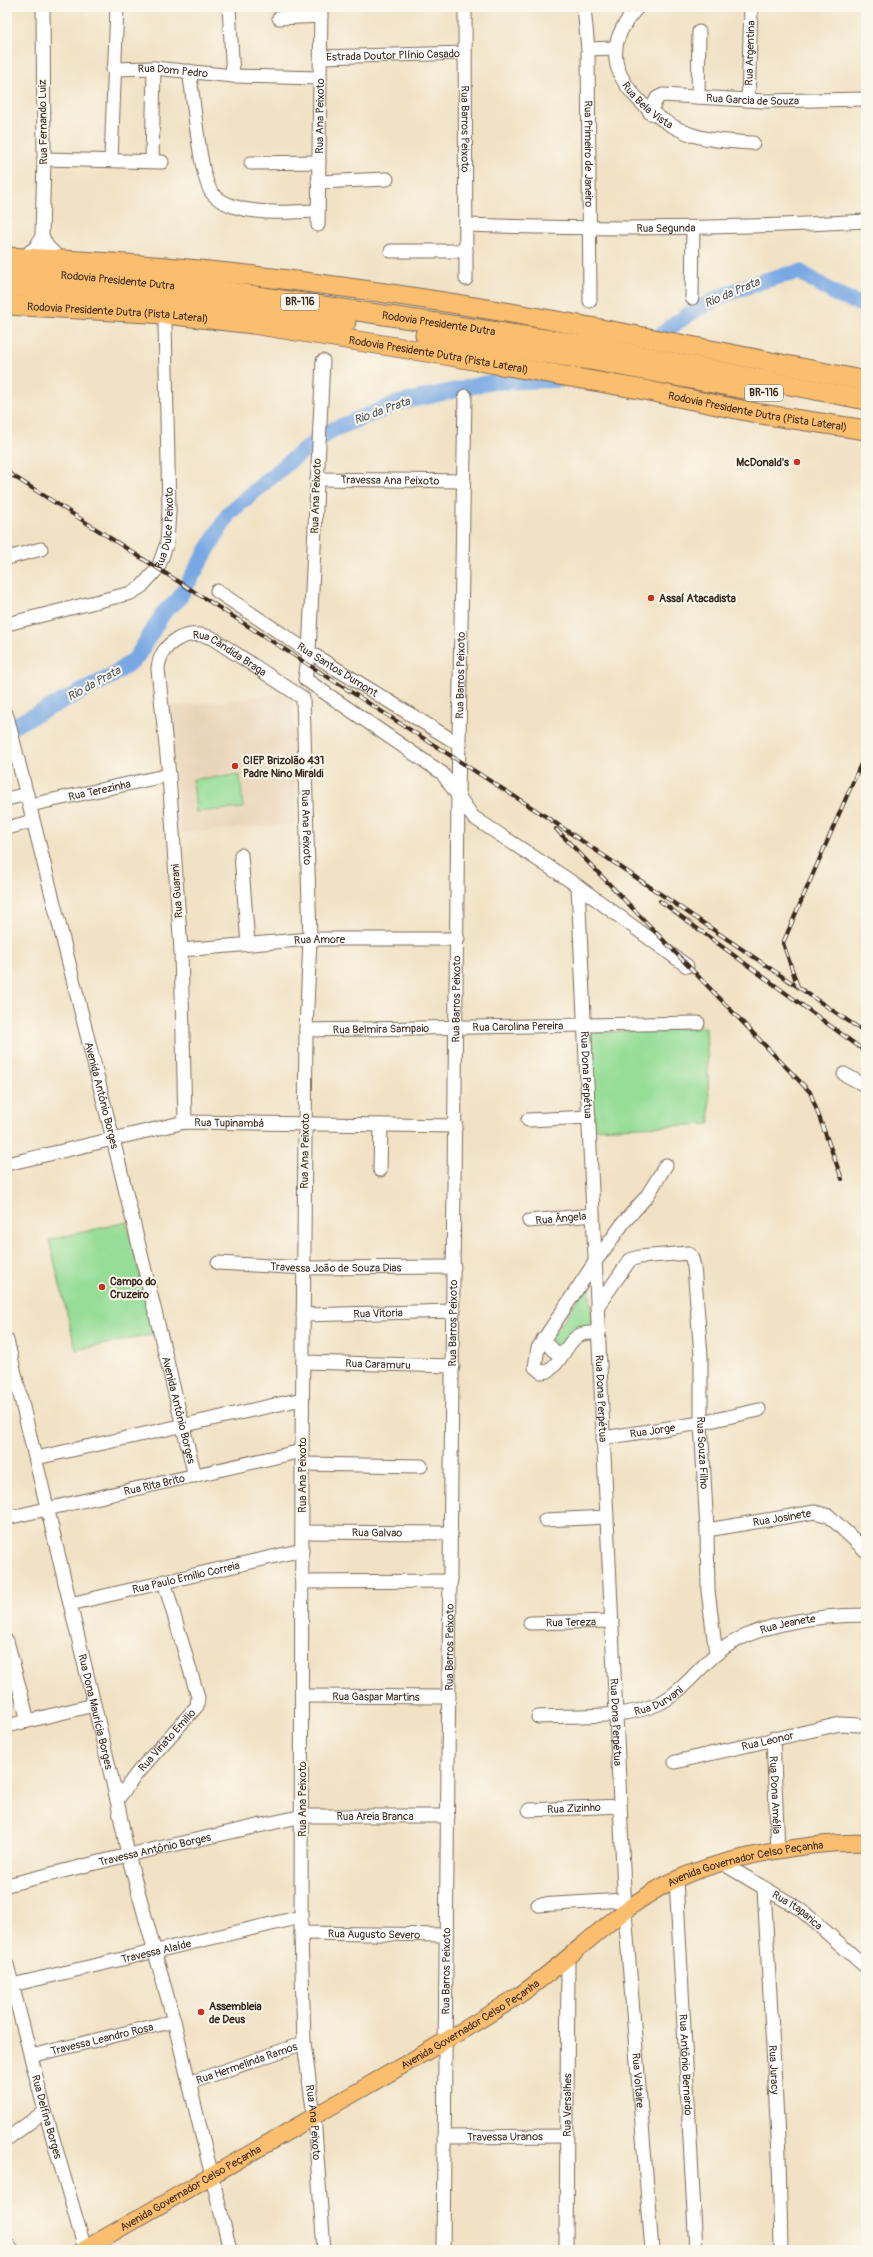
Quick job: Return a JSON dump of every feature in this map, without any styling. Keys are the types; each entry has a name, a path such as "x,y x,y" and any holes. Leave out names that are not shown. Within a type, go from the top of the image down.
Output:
{"highway":[{"name":"BR-116","path":"15,258 238,274 454,304 701,347 866,381"},
{"name":"Rodovia Presidente Dutra","path":"7,272 78,276 216,290 866,400"},
{"name":"Rodovia Presidente Dutra","path":"7,286 220,305 591,353"},
{"name":"Rodovia Presidente Dutra (Pista Lateral)","path":"7,305 166,314 253,324 639,389 761,414 866,430"},
{"path":"7,315 165,323 199,317"},
{"name":"Rodovia Presidente Dutra","path":"664,367 866,413"}],"main road":[{"name":"Avenida Governador Celso Peçanha","path":"84,2250 445,2041 519,1995 568,1959 625,1906 676,1879 722,1863 778,1851 849,1842 866,1843"}],"street":[{"name":"Rua Fernando Luiz","path":"42,236 44,159 43,7"},
{"path":"111,160 113,69 118,7"},
{"path":"229,7 233,76"},
{"name":"Rua Barros Peixoto","path":"465,7 466,278"},
{"name":"Rua Primeiro de Janeiro","path":"584,7 588,49 588,229 590,301"},
{"path":"588,49 615,48 628,19 638,7"},
{"name":"Rua Argentina","path":"748,100 750,7"},
{"path":"279,18 321,12"},
{"name":"Rua Ana Peixoto","path":"318,226 321,12"},
{"path":"698,97 699,32"},
{"name":"Rua Bela Vista","path":"615,48 617,62 628,86 650,113 678,129 694,136 753,143"},
{"name":"Estrada Doutor Plínio Casado","path":"320,57 465,53"},
{"path":"44,159 157,161 154,68"},
{"name":"Rua Dom Pedro","path":"113,69 154,68 233,76 320,78"},
{"path":"190,71 201,150 208,183 212,193 232,206 256,211 318,211"},
{"name":"Rua Garcia de Souza","path":"650,113 657,98 660,96 748,100 866,98"},
{"path":"251,163 319,162"},
{"path":"318,182 387,179"},
{"name":"Rua Segunda","path":"466,225 588,229 693,228 775,226 866,221"},
{"path":"692,298 693,228"},
{"path":"15,258 36,247 42,236"},
{"path":"42,236 48,246 62,261"},
{"path":"391,251 466,250"},
{"name":"Rua Dulce Peixoto","path":"7,624 131,593 146,582 162,563 167,543 169,510 165,323"},
{"name":"Rua Ana Peixoto","path":"322,361 309,652 306,679 442,773 458,796"},
{"name":"Rua Barros Peixoto","path":"443,2250 458,939 458,796 465,396"},
{"name":"Travessa Ana Peixoto","path":"317,479 464,482"},
{"path":"7,558 41,549"},
{"name":"Rua Santos Dumont","path":"217,591 309,652 460,745"},
{"name":"Rua Cândida Braga","path":"159,660 174,641 196,634 205,635 303,698"},
{"name":"Rua Guarani","path":"159,660 158,683 169,775 181,950 185,1122"},
{"name":"Rua Ana Peixoto","path":"303,698 310,939 306,1030 302,1399 303,1816 301,1933 304,2043 314,2116 324,2250"},
{"name":"Avenida Antônio Borges","path":"8,717 13,732 33,821 113,1139 195,1476"},
{"name":"Rua Terezinha","path":"7,799 28,800 169,775"},
{"path":"458,796 473,817 578,886 687,966"},
{"path":"7,828 33,821"},
{"path":"241,855 248,944"},
{"name":"Rua Dona Perpétua","path":"578,886 625,1906"},
{"name":"Rua Amore","path":"181,950 310,939 458,939"},
{"name":"Rua Carolina Pereira","path":"457,1027 698,1023"},
{"name":"Rua Belmira Sampaio","path":"306,1030 457,1027"},
{"path":"844,1074 866,1086"},
{"path":"528,1120 589,1117"},
{"name":"Rua Tupinambá","path":"7,1164 185,1122 456,1126"},
{"path":"380,1170 381,1126"},
{"path":"598,1334 589,1332 580,1334 548,1371 537,1370 535,1367 536,1353 543,1339 624,1222 647,1196 666,1164"},
{"name":"Rua Ângela","path":"529,1221 593,1215"},
{"name":"Rua Souza Filho","path":"597,1307 630,1260 639,1257 688,1253 691,1256 694,1266 698,1306 701,1423 708,1530 708,1591 716,1654"},
{"name":"Travessa João de Souza Dias","path":"218,1263 304,1268 454,1267"},
{"name":"Rua Vitoria","path":"303,1314 454,1311"},
{"path":"543,1339 554,1350 562,1355"},
{"name":"Rua Dona Maurícia Borges","path":"7,1340 117,1800 128,1854 174,2021 230,2250"},
{"name":"Rua Caramuru","path":"303,1362 453,1366"},
{"path":"36,1458 302,1399"},
{"name":"Rua Jorge","path":"603,1438 701,1423 758,1410"},
{"name":"Rua Rita Brito","path":"7,1518 195,1476 302,1458 421,1466"},
{"name":"Rua Josinete","path":"708,1530 815,1512 829,1516 866,1550"},
{"path":"545,1520 607,1517"},
{"name":"Rua Galvao","path":"302,1532 451,1532"},
{"name":"Rua Paulo Emilio Correia","path":"70,1604 302,1550"},
{"name":"Rua Viriato Emilio","path":"117,1800 138,1772 196,1706 198,1697 164,1581"},
{"path":"302,1582 451,1581"},
{"name":"Rua Jeanete","path":"716,1654 730,1645 760,1631 813,1618 866,1615"},
{"name":"Rua Tereza","path":"530,1623 612,1621"},
{"path":"7,1641 28,1721"},
{"name":"Rua Durvani","path":"538,1717 616,1714 648,1708 659,1703 692,1677 716,1654"},
{"name":"Rua Gaspar Martins","path":"303,1696 449,1697"},
{"path":"7,1726 94,1705"},
{"name":"Rua Leonor","path":"675,1762 773,1738 840,1724 860,1725"},
{"name":"Rua Dona Amélia","path":"773,1738 778,1851"},
{"name":"Rua Zizinho","path":"529,1810 620,1806"},
{"name":"Rua Areia Branca","path":"303,1816 448,1816"},
{"name":"Travessa Antônio Borges","path":"7,1885 128,1854 303,1816"},
{"name":"Rua Itaparica","path":"722,1863 800,1909 866,1967"},
{"name":"Rua Antônio Bernardo","path":"676,1879 696,2250"},
{"name":"Rua Juracy","path":"764,1889 780,2155 781,2250"},
{"path":"538,1905 625,1906"},
{"name":"Rua Voltaire","path":"625,1906 652,2250"},
{"name":"Travessa Alaíde","path":"12,1985 301,1917"},
{"name":"Rua Augusto Severo","path":"301,1933 446,1936"},
{"path":"853,1956 866,1959"},
{"name":"Rua Versalhes","path":"566,2250 568,1959"},
{"name":"Rua Delfina Borges","path":"7,1965 45,2111 84,2250"},
{"name":"Travessa Leandro Rosa","path":"31,2056 174,2021"},
{"name":"Rua Hermelinda Ramos","path":"189,2083 304,2043"},
{"path":"7,2139 45,2111"},
{"name":"Travessa Uranos","path":"444,2137 567,2136"},
{"path":"7,2244 12,2250"}],"shaded area":[{"name":"CIEP Brizolão 431 Padre Nino Miraldi","path":"293,693 297,824 181,833 169,707"}],"green space":[{"path":"240,775 243,808 196,812 193,779"},
{"path":"706,1027 710,1124 594,1129 590,1033"},
{"name":"Campo do Cruzeiro","path":"126,1222 156,1334 76,1350 49,1240"},
{"path":"589,1283 593,1330 563,1350 550,1340"}],"waterway":[{"name":"Rio da Prata","path":"649,346 682,318 719,297 758,282 800,272 839,296 866,306"},
{"name":"Rio da Prata","path":"7,729 112,676 136,658 164,612 178,600 229,513 295,457 332,430 398,403 492,382 557,380"}],"railway":[{"path":"7,472 545,816 866,1033"},
{"path":"798,987 783,943 866,752"},
{"path":"556,829 810,1092 842,1179"},
{"path":"660,901 866,1052"}],"place":[{"name":"McDonald's","path":"797,462"},
{"name":"Assaí Atacadista","path":"651,598"},
{"name":"CIEP Brizolão 431 Padre Nino Miraldi","path":"235,766"},
{"name":"Campo do Cruzeiro","path":"102,1287"},
{"name":"Assembleia de Deus","path":"201,2012"}]}
